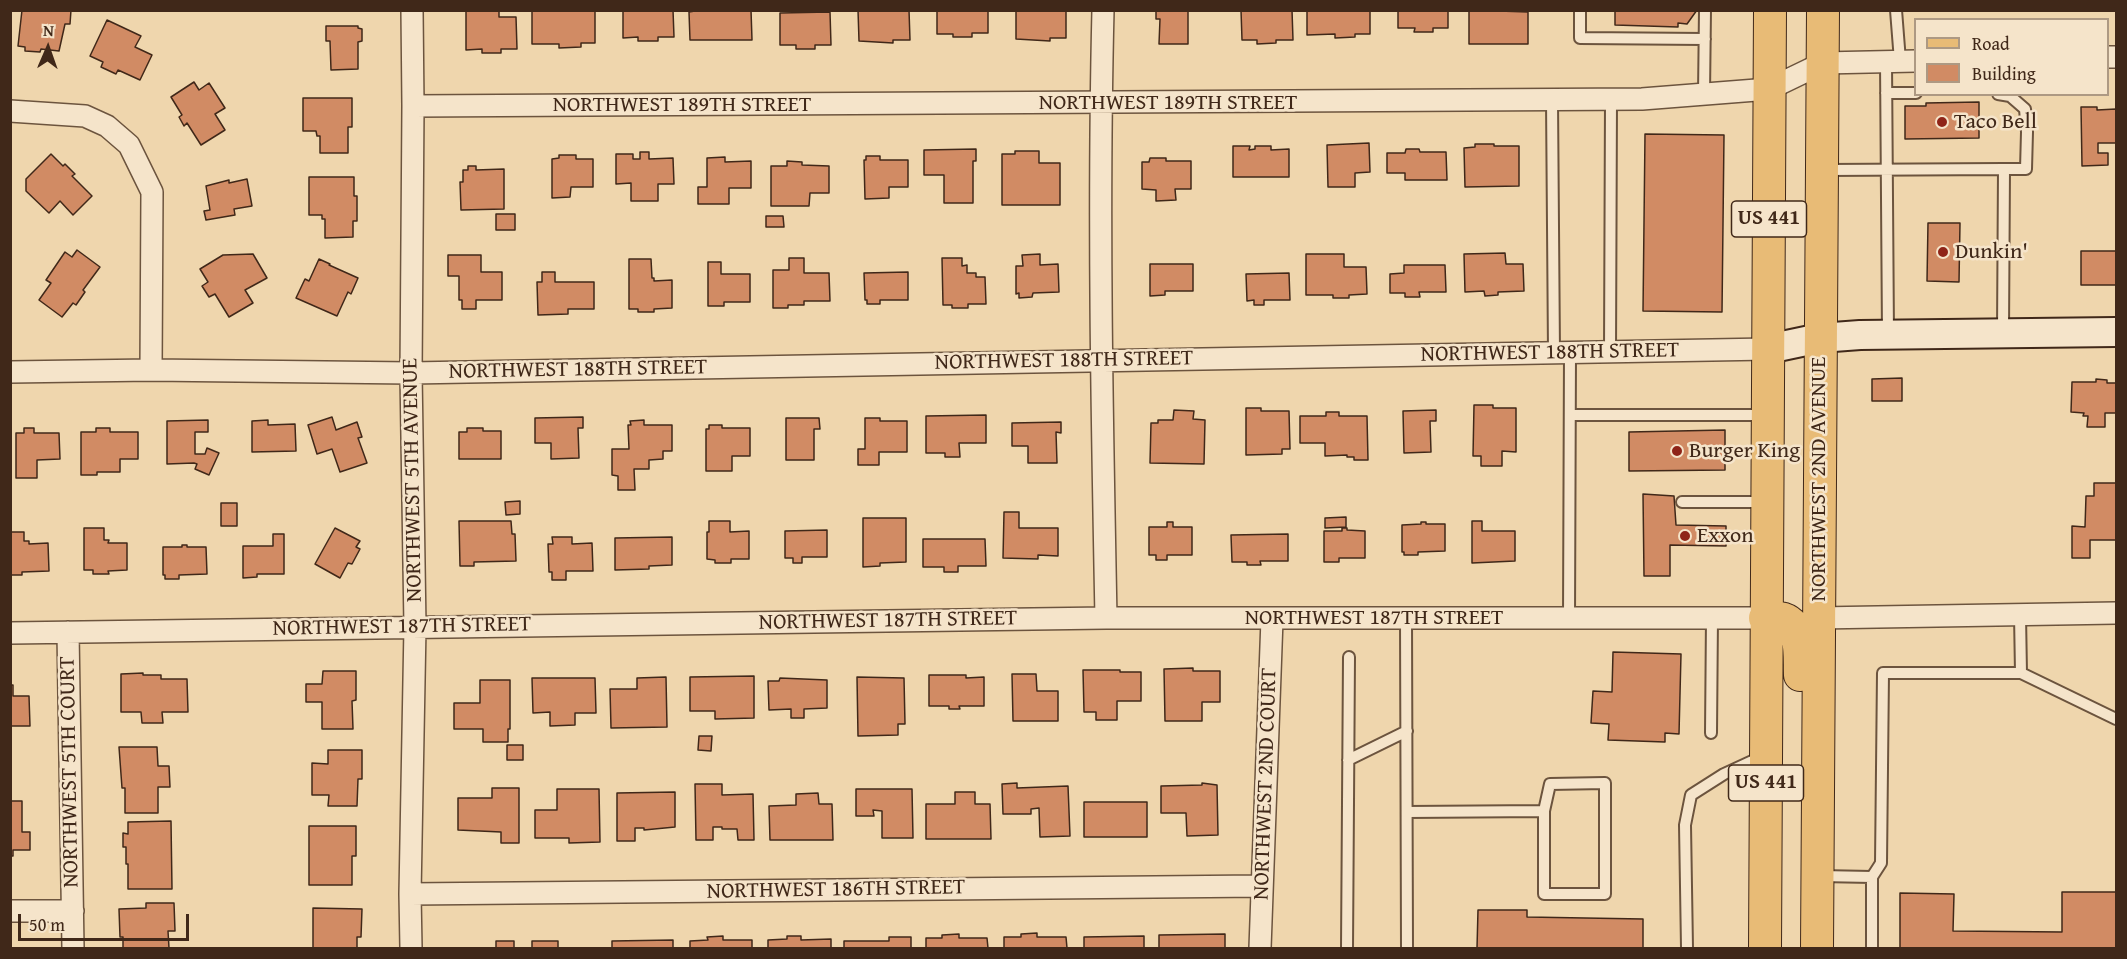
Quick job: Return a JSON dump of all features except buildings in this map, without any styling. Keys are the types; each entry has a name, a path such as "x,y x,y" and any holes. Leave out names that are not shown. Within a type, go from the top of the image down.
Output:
{"main road":[{"name":"US 441","path":"1765,948 1770,10"},
{"name":"NORTHWEST 2ND AVENUE","path":"1817,948 1823,10"},
{"path":"1765,618 1783,618 1792,624 1799,638 1800,707 1807,720 1818,725"}],"street":[{"name":"NORTHWEST 5TH AVENUE","path":"411,948 410,894 416,627 411,373 412,10"},
{"path":"1103,10 1101,360 1106,618"},
{"name":"NORTHWEST 189TH STREET","path":"413,106 1611,100 1769,90 1823,63 1901,61"},
{"path":"10,111 85,116 107,126 129,145 152,192 151,370"},
{"name":"NORTHWEST 188TH STREET","path":"10,372 151,370 411,373 1768,350 1820,338 1888,334 2116,332"},
{"path":"1818,618 2116,613"},
{"name":"NORTHWEST 187TH STREET","path":"10,633 1106,618 1765,618"},
{"name":"NORTHWEST 2ND COURT","path":"1260,948 1272,619"},
{"name":"NORTHWEST 5TH COURT","path":"68,632 73,948"},
{"name":"NORTHWEST 186TH STREET","path":"410,894 1262,886"},
{"path":"10,911 73,911"}],"lane":[{"path":"1581,10 1580,38 1705,39"},
{"path":"1704,94 1705,10"},
{"path":"1888,334 1886,93 1901,61 1896,10"},
{"path":"1886,93 1914,93"},
{"path":"1822,170 2026,170 2025,109 2010,96"},
{"path":"1552,100 1562,353 1570,416 1569,618"},
{"path":"1610,352 1611,100"},
{"path":"2003,332 2004,169"},
{"path":"1570,416 1767,415"},
{"path":"1682,502 1767,502"},
{"path":"2020,615 2021,673"},
{"path":"1711,732 1712,617"},
{"path":"1406,619 1407,948"},
{"path":"1347,948 1349,657"},
{"path":"1872,948 1872,877 1881,863 1883,673 2021,673 2116,719"},
{"path":"1348,760 1407,731"},
{"path":"1687,948 1685,825 1691,795 1724,774 1766,755"},
{"path":"1605,783 1605,894 1544,894 1545,811 1550,784 1605,783"},
{"path":"1407,812 1545,811"},
{"path":"1817,876 1872,877"}],"place":[{"name":"Taco Bell","path":"1942,122"},
{"name":"Dunkin'","path":"1943,252"},
{"name":"Burger King","path":"1677,451"},
{"name":"Exxon","path":"1685,536"}]}
